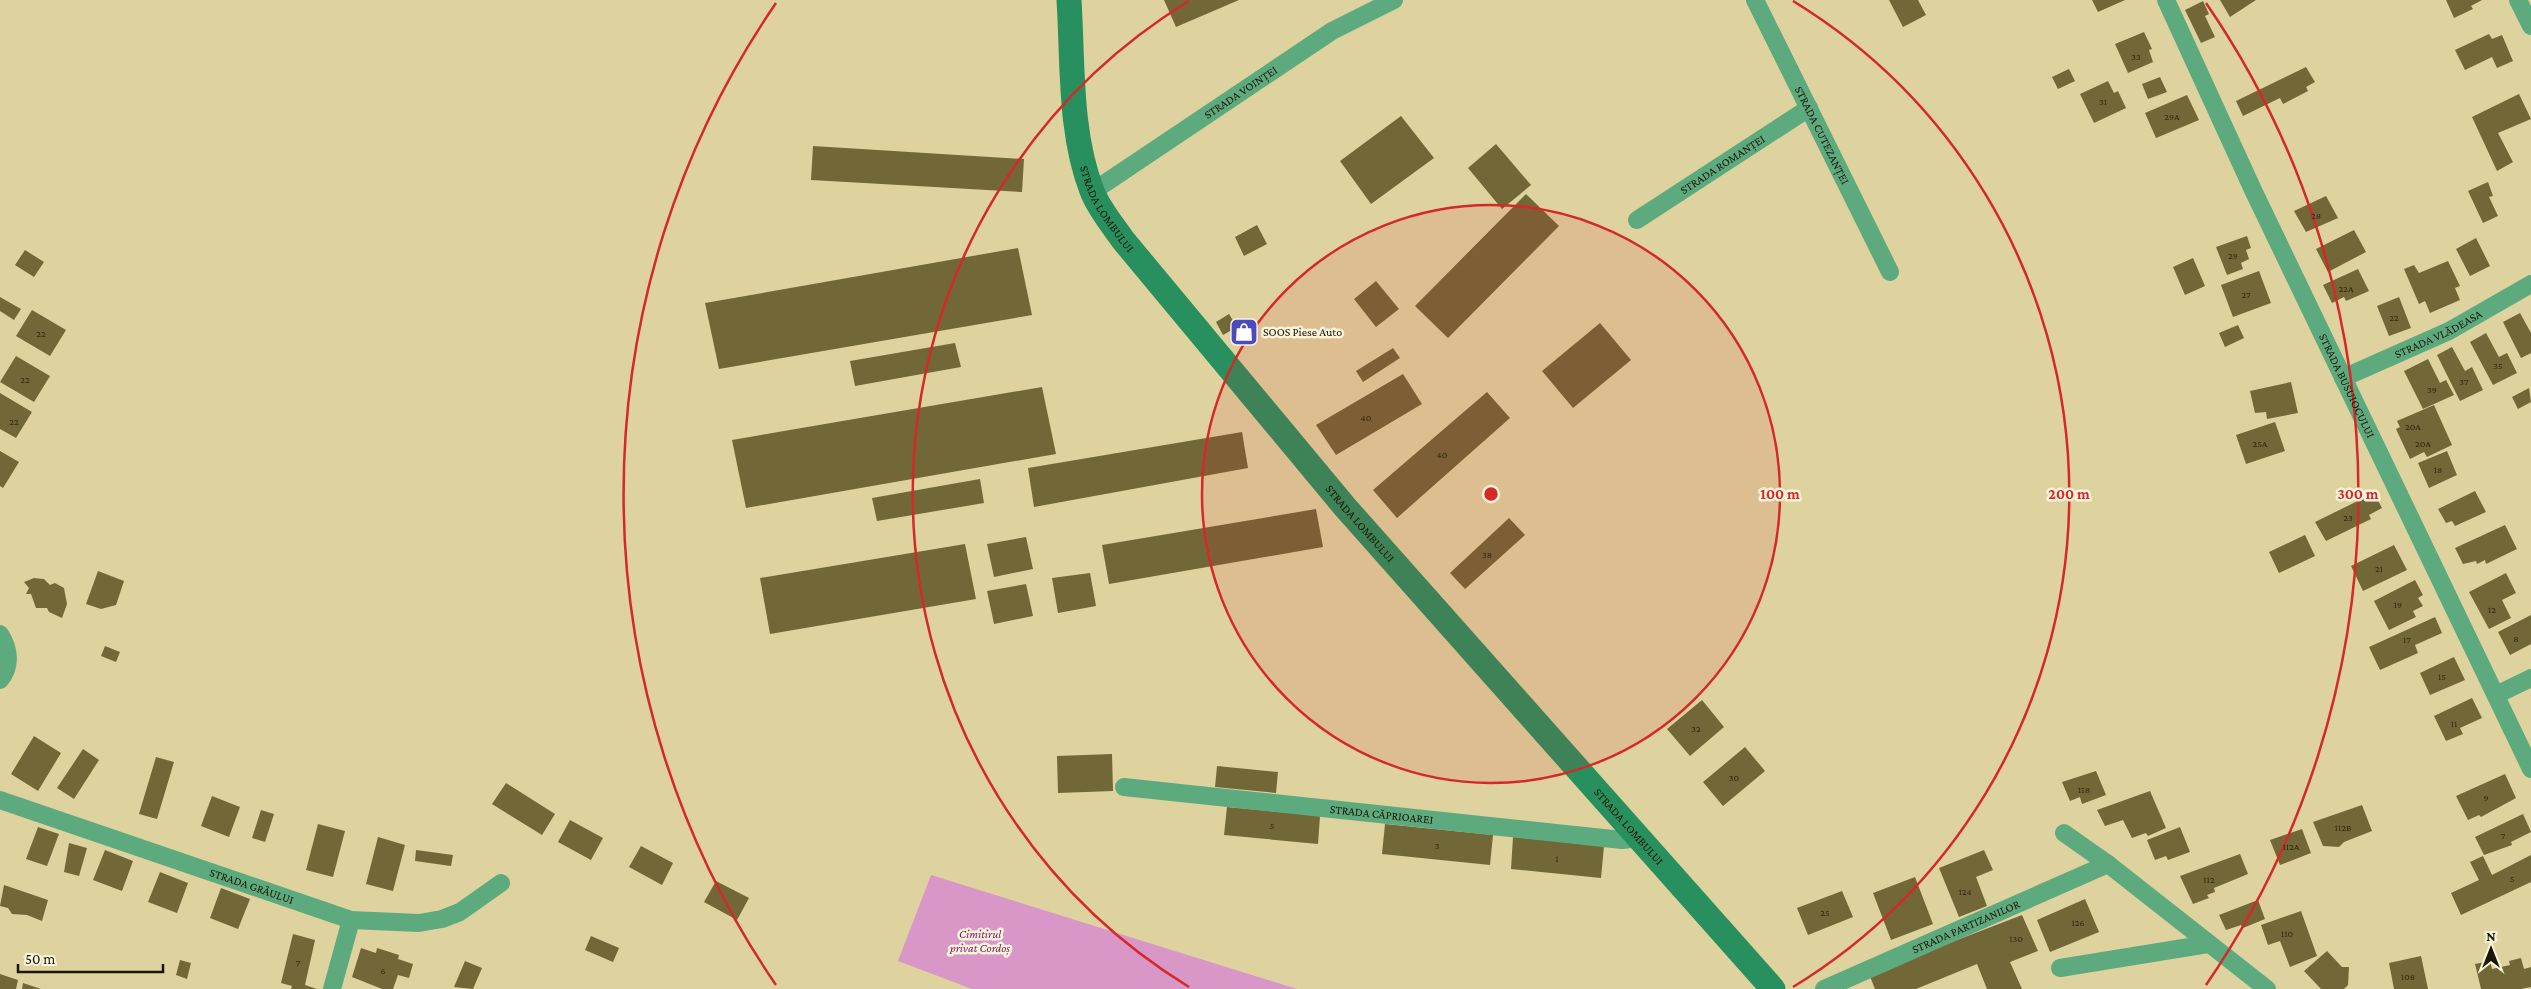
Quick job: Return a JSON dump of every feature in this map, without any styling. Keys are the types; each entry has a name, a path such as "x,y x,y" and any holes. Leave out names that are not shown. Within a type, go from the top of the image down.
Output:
{"street":[{"name":"STRADA LOMBULUI","path":"1069,0 1076,122 1084,166 1092,192 1123,240 1345,506 1773,989"},
{"name":"STRADA VOINȚEI","path":"1092,192 1332,31 1394,0"},
{"name":"STRADA CUTEZANȚEI","path":"1755,0 1890,272"},
{"name":"STRADA BUSUIOCULUI","path":"2166,0 2343,378 2531,769"},
{"path":"2518,0 2531,26"},
{"name":"STRADA ROMANȚEI","path":"1637,220 1808,108"},
{"name":"STRADA VLĂDEASA","path":"2343,378 2448,331 2531,284"},
{"path":"0,634 8,650 8,663 0,680"},
{"path":"2496,696 2531,678"},
{"name":"STRADA CĂPRIOAREI","path":"1124,787 1622,840 1639,838"},
{"name":"STRADA GRÂULUI","path":"0,800 351,920 419,923 442,919 460,912 501,883"},
{"path":"2064,833 2108,864 2267,989"},
{"name":"STRADA PARTIZANILOR","path":"1824,989 2108,864"},
{"path":"332,989 351,920"},
{"path":"2060,968 2208,944"}],"green space":[{"name":"Cimitirul privat Cordoș","path":"931,875 1297,989 972,989 898,961"}],"building":[{"path":"1164,0 1239,0 1176,27"},
{"path":"1889,0 1918,0 1926,15 1903,27"},
{"path":"2092,0 2125,0 2098,12"},
{"path":"2220,0 2256,0 2230,17"},
{"path":"2446,0 2482,0 2471,6 2473,9 2454,18"},
{"path":"2203,1 2209,14 2205,16 2215,37 2201,43 2185,10"},
{"path":"2144,32 2152,49 2149,50 2153,62 2128,73 2115,44"},
{"path":"2489,34 2492,39 2502,35 2513,61 2497,68 2492,57 2465,70 2455,50"},
{"path":"2306,67 2315,82 2306,87 2308,91 2283,104 2280,98 2243,116 2236,101"},
{"path":"2069,69 2075,81 2058,89 2052,77"},
{"path":"2160,77 2167,92 2148,99 2142,84"},
{"path":"2108,81 2114,93 2118,91 2126,108 2094,123 2080,94"},
{"path":"2519,94 2531,119 2498,133 2513,162 2497,171 2472,117"},
{"path":"2187,95 2199,120 2156,138 2145,113"},
{"path":"1401,116 1434,158 1371,204 1340,161"},
{"path":"1496,144 1531,185 1502,209 1468,168"},
{"path":"813,146 1024,159 1022,192 811,180"},
{"path":"2488,182 2493,196 2489,197 2498,216 2483,223 2468,191"},
{"path":"1526,194 1559,226 1448,338 1415,306"},
{"path":"2326,196 2338,218 2306,232 2294,211"},
{"path":"1257,225 1267,244 1244,256 1235,237"},
{"path":"2354,230 2366,252 2328,272 2316,249"},
{"path":"2247,236 2251,248 2246,250 2249,259 2241,263 2243,269 2227,275 2216,247"},
{"path":"2476,238 2490,266 2470,276 2456,249"},
{"path":"1018,248 1032,315 719,369 705,303"},
{"path":"25,250 44,262 34,277 15,265"},
{"path":"2193,258 2205,286 2185,295 2173,267"},
{"path":"2448,261 2460,286 2455,288 2460,300 2430,313 2425,301 2419,304 2404,269 2414,265 2419,273"},
{"path":"2358,269 2369,291 2346,301 2344,297 2332,303 2323,285"},
{"path":"2259,271 2271,303 2233,317 2221,285"},
{"path":"1376,281 1399,309 1376,327 1354,299"},
{"path":"0,297 21,309 14,320 0,311"},
{"path":"2399,297 2411,328 2389,336 2377,306"},
{"path":"32,310 66,330 50,356 16,336"},
{"path":"2520,313 2531,333 2531,353 2521,358 2503,322"},
{"path":"1229,314 1237,327 1223,335 1216,322"},
{"path":"1600,323 1631,360 1573,408 1542,371"},
{"path":"2238,325 2244,338 2225,347 2219,333"},
{"path":"2486,333 2499,357 2507,353 2517,373 2493,385 2470,342"},
{"path":"955,343 961,367 855,386 850,361"},
{"path":"2452,347 2465,371 2472,367 2483,390 2460,401 2437,355"},
{"path":"1393,348 1400,358 1363,382 1356,371"},
{"path":"16,356 50,376 34,402 0,382"},
{"path":"2428,359 2440,383 2446,380 2454,395 2423,409 2404,371"},
{"path":"1403,374 1422,404 1336,455 1316,425"},
{"path":"2291,382 2298,413 2267,419 2266,412 2255,413 2250,391"},
{"path":"1042,387 1056,454 746,508 732,440"},
{"path":"2529,388 2531,402 2518,409 2512,397"},
{"path":"1487,392 1510,418 1397,518 1373,490"},
{"path":"0,393 32,412 16,438 0,429"},
{"path":"2434,405 2452,445 2427,457 2424,452 2410,459 2396,429 2400,427 2397,421"},
{"path":"2275,422 2285,451 2246,464 2236,435"},
{"path":"1242,432 1248,468 1034,507 1028,468"},
{"path":"0,451 19,462 3,488 0,486"},
{"path":"2447,451 2457,475 2429,488 2418,463"},
{"path":"980,479 984,503 877,521 872,498"},
{"path":"2475,491 2486,512 2455,526 2452,521 2446,523 2438,509"},
{"path":"2374,493 2382,508 2369,515 2371,519 2326,541 2315,522"},
{"path":"1316,509 1323,547 1109,584 1102,545"},
{"path":"1509,518 1525,535 1465,589 1450,573"},
{"path":"2505,525 2517,549 2486,564 2485,560 2477,564 2476,561 2463,564 2455,548"},
{"path":"2305,535 2315,556 2279,573 2269,552"},
{"path":"1026,537 1033,569 994,577 987,544"},
{"path":"965,544 976,599 770,634 760,578"},
{"path":"2394,545 2407,570 2363,591 2351,566"},
{"path":"98,571 124,581 116,605 101,609 86,604"},
{"path":"1090,573 1096,606 1058,613 1052,578"},
{"path":"2506,573 2516,593 2502,600 2511,618 2489,629 2469,592"},
{"path":"34,578 44,579 50,585 55,583 64,588 67,604 62,618 49,612 47,608 36,608 31,594 26,594 29,588 24,582"},
{"path":"2415,580 2423,595 2418,598 2423,606 2413,611 2416,617 2389,630 2374,601"},
{"path":"1026,584 1033,616 994,624 987,591"},
{"path":"2531,615 2531,644 2510,655 2498,632"},
{"path":"2435,617 2442,633 2415,645 2418,653 2380,670 2369,647"},
{"path":"105,646 120,652 116,662 101,656"},
{"path":"2454,657 2465,680 2430,695 2420,673"},
{"path":"2472,698 2482,718 2460,728 2463,734 2446,741 2434,716"},
{"path":"1702,700 1724,727 1690,756 1667,729"},
{"path":"34,736 61,753 38,791 11,774"},
{"path":"1745,747 1765,771 1723,806 1703,782"},
{"path":"83,749 99,760 74,799 57,788"},
{"path":"1112,754 1113,791 1058,793 1057,756"},
{"path":"156,757 174,762 157,819 139,814"},
{"path":"1217,766 1278,772 1276,793 1215,787"},
{"path":"2096,771 2106,795 2082,804 2080,797 2070,801 2062,782"},
{"path":"2505,774 2516,798 2481,817 2479,815 2468,820 2456,796"},
{"path":"506,783 555,814 542,835 492,804"},
{"path":"2150,791 2166,828 2148,836 2146,833 2132,838 2123,820 2105,826 2097,810"},
{"path":"212,796 240,807 229,837 201,826"},
{"path":"2362,805 2372,831 2344,842 2339,847 2323,846 2313,822"},
{"path":"1227,807 1320,816 1318,844 1224,835"},
{"path":"261,810 274,814 265,842 252,838"},
{"path":"2523,814 2531,832 2511,842 2512,845 2484,855 2475,837"},
{"path":"570,820 603,838 591,860 558,842"},
{"path":"318,824 345,831 333,877 306,870"},
{"path":"1385,824 1493,835 1490,865 1382,854"},
{"path":"38,827 59,834 47,866 26,859"},
{"path":"2180,827 2190,852 2168,860 2166,856 2155,860 2147,840"},
{"path":"2302,829 2311,853 2280,865 2270,840"},
{"path":"378,837 405,845 393,891 366,884"},
{"path":"1513,837 1604,846 1601,878 1511,869"},
{"path":"69,843 87,848 79,876 64,872"},
{"path":"641,846 673,863 662,885 629,867"},
{"path":"105,850 133,861 122,891 93,880"},
{"path":"416,850 453,855 451,866 415,861"},
{"path":"1984,850 1993,870 1976,877 1987,906 1959,917 1939,868"},
{"path":"2240,854 2248,874 2214,888 2215,892 2207,895 2209,898 2193,904 2180,876"},
{"path":"2531,855 2531,882 2461,915 2451,893 2479,880 2470,862 2483,856 2492,875"},
{"path":"160,872 188,883 177,913 148,902"},
{"path":"1915,877 1933,924 1891,940 1873,893"},
{"path":"716,881 749,898 737,920 704,902"},
{"path":"4,885 48,900 42,921 27,915 12,914 8,908 0,906"},
{"path":"221,888 250,899 238,929 210,918"},
{"path":"1842,891 1853,917 1808,935 1797,908"},
{"path":"2085,899 2099,932 2050,952 2037,920"},
{"path":"2258,900 2265,919 2243,928 2241,925 2226,930 2219,915"},
{"path":"2301,911 2317,956 2290,967 2280,941 2268,945 2261,925"},
{"path":"2022,915 2038,951 2010,962 2022,989 1987,989 1977,964 1916,989 1875,989 1869,974"},
{"path":"293,934 315,940 305,985 317,989 291,989 292,986 281,983"},
{"path":"591,936 619,948 613,962 585,950"},
{"path":"361,948 376,953 377,948 399,955 398,959 413,964 409,978 398,975 393,989 382,989 352,977"},
{"path":"2327,951 2342,967 2349,967 2348,985 2344,989 2321,989 2304,971"},
{"path":"2421,956 2428,989 2394,989 2389,963"},
{"path":"2521,958 2524,969 2531,967 2531,987 2521,989 2481,989 2475,964 2490,961 2492,969 2510,965 2509,961"},
{"path":"180,960 191,963 187,979 176,975"},
{"path":"465,961 482,968 473,989 454,987"},
{"path":"0,974 18,980 16,989 0,989"},
{"path":"23,983 41,989 22,989"}],"place":[{"name":"SOOS Piese Auto","path":"1244,332"}]}
